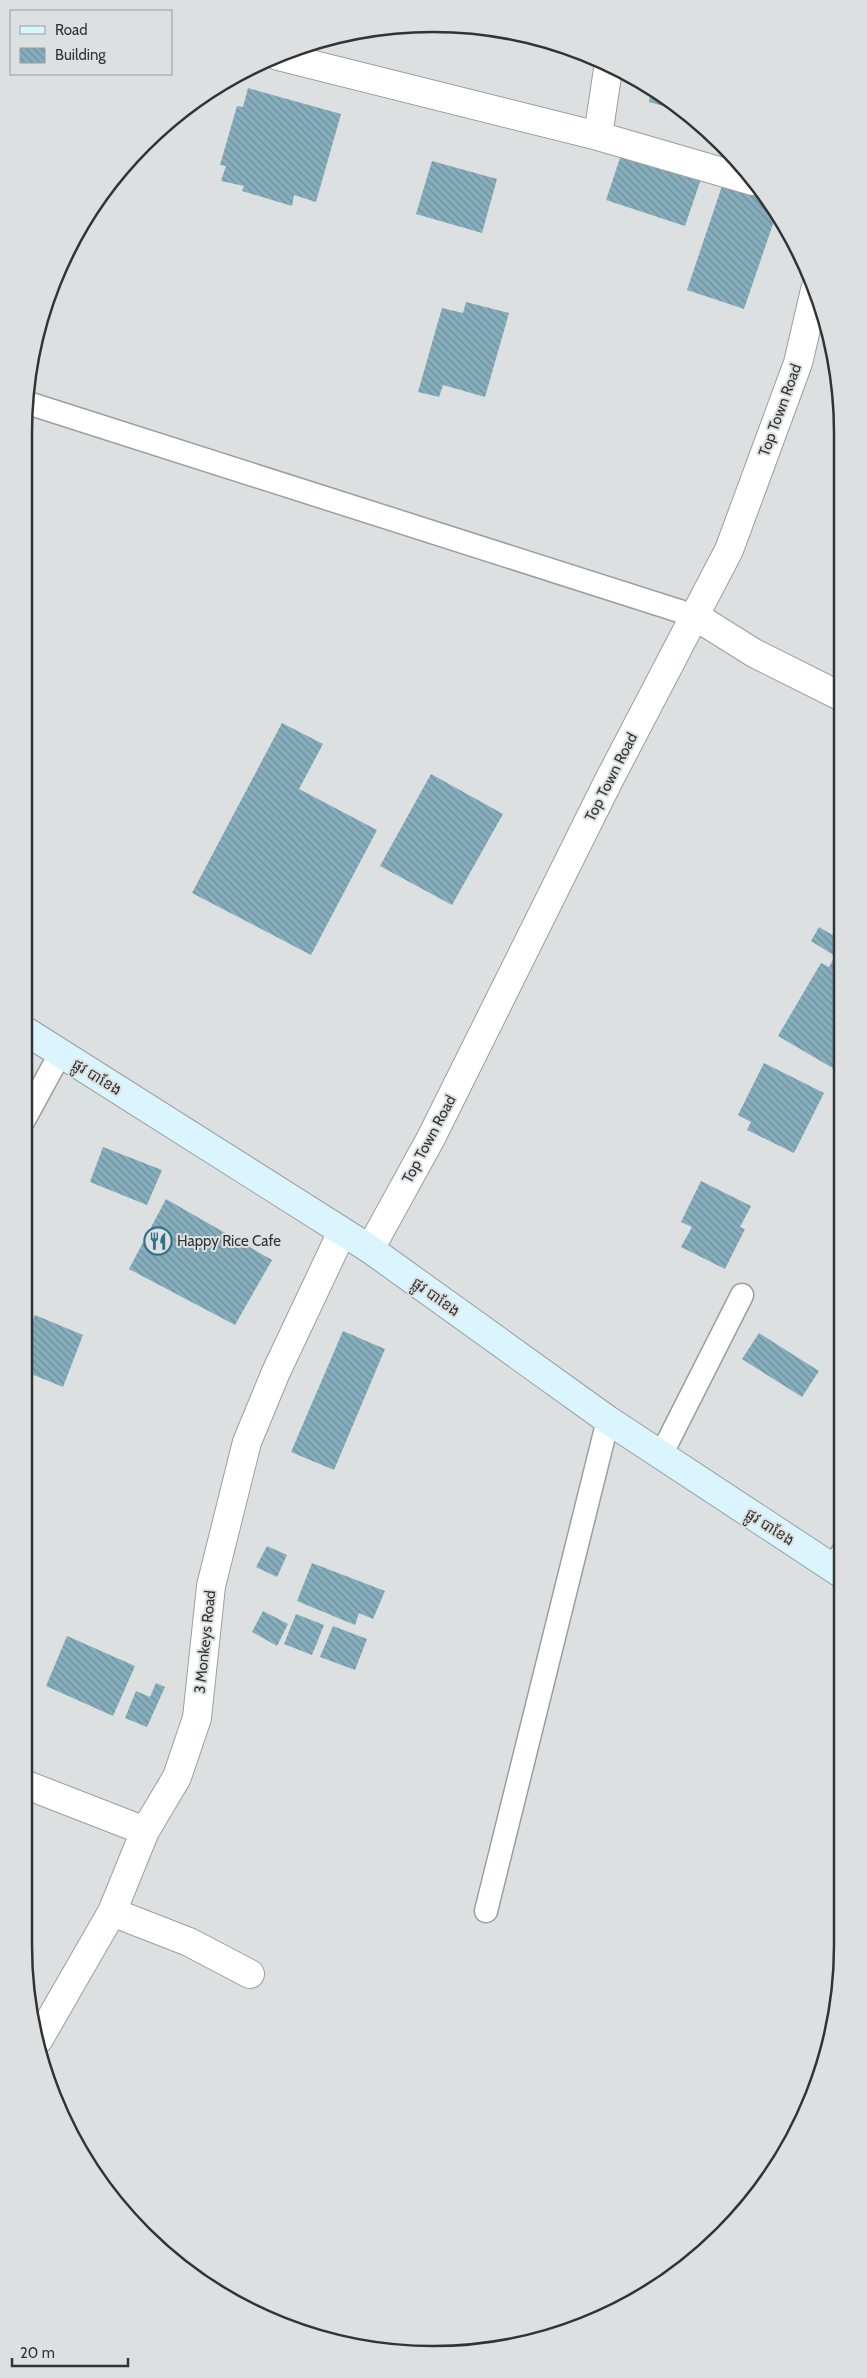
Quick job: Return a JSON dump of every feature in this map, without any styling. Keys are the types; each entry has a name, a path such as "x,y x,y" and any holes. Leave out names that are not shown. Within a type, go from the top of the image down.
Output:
{"street":[{"path":"291,59 598,136 743,178"},
{"path":"598,136 607,72"},
{"name":"Top Town Road","path":"370,1249 431,1138 609,780 729,550 798,363 813,304"},
{"path":"695,616 754,653 834,693"},
{"name":"ផ្លូវ បាខែង","path":"32,1035 370,1249 608,1420 834,1562"},
{"name":"3 Monkeys Road","path":"42,2033 112,1912 145,1831 177,1777 197,1718 211,1586 247,1442 276,1372 342,1232"},
{"path":"32,1787 145,1831"},
{"path":"112,1912 189,1942 250,1974"}],"lane":[{"path":"33,405 695,616"},
{"path":"32,1105 60,1054"},
{"path":"661,1455 742,1295"},
{"path":"486,1911 608,1420"}],"building":[{"path":"248,88 341,114 316,202 294,195 292,206 242,191 244,186 221,181 226,166 220,165 237,106 243,107"},
{"path":"650,96 666,107 649,102"},
{"path":"622,152 701,179 685,226 606,200"},
{"path":"432,161 497,179 482,233 416,214"},
{"path":"723,183 755,194 774,222 744,309 687,290"},
{"path":"466,302 509,313 485,397 443,385 439,397 418,392 442,308 463,313"},
{"path":"282,723 323,744 299,789 377,830 311,955 192,893"},
{"path":"431,774 503,814 452,905 380,866"},
{"path":"819,927 834,936 834,955 811,941"},
{"path":"834,958 834,1069 778,1036 821,963 829,967"},
{"path":"764,1063 824,1093 794,1153 747,1130 751,1122 738,1115"},
{"path":"103,1147 162,1170 147,1205 90,1182"},
{"path":"701,1181 751,1206 740,1227 745,1229 725,1269 681,1247 692,1227 681,1222"},
{"path":"166,1199 272,1260 235,1325 129,1269"},
{"path":"35,1315 83,1335 63,1387 32,1374 32,1323"},
{"path":"343,1331 385,1349 334,1470 291,1452"},
{"path":"759,1333 819,1371 802,1397 742,1359"},
{"path":"267,1546 287,1555 277,1577 256,1567"},
{"path":"312,1563 385,1591 373,1619 359,1613 355,1625 297,1601"},
{"path":"263,1611 288,1624 277,1646 252,1632"},
{"path":"296,1614 324,1625 312,1655 284,1644"},
{"path":"333,1626 367,1639 355,1670 320,1657"},
{"path":"67,1636 135,1666 113,1716 46,1686"},
{"path":"156,1683 165,1687 147,1727 125,1718 136,1691 150,1697"}],"place":[{"name":"Happy Rice Cafe","path":"158,1241"}]}
